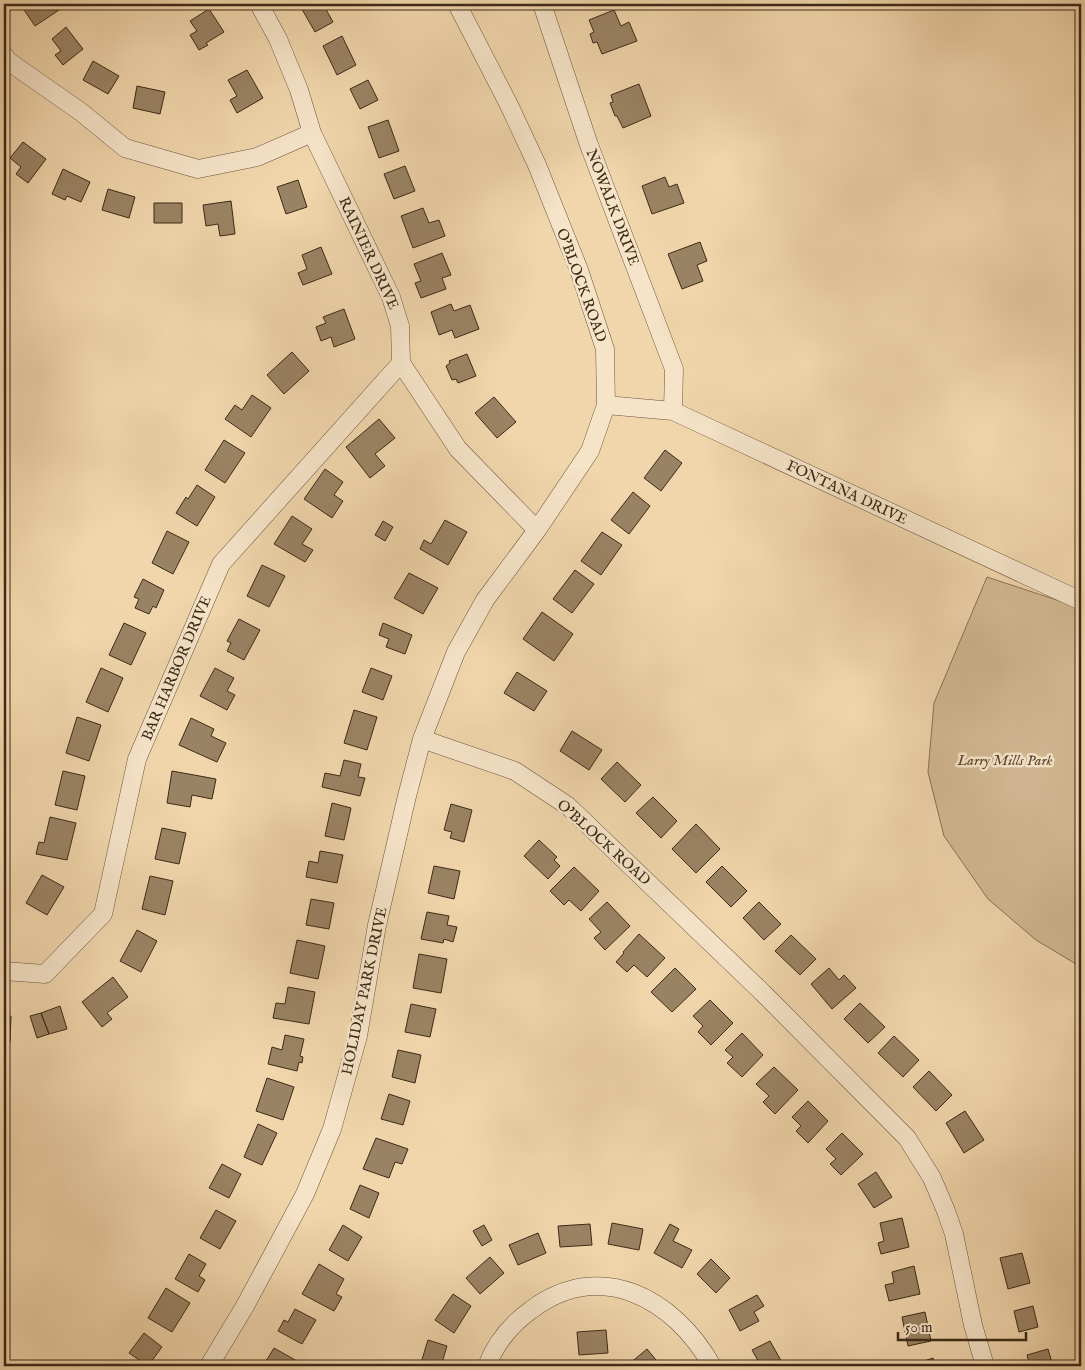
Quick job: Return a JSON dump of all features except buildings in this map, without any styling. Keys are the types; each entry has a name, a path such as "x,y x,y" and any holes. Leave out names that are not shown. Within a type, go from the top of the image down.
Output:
{"street":[{"name":"RAINIER DRIVE","path":"259,4 278,38 299,90 312,133 391,297 400,326 401,363"},
{"name":"O'BLOCK ROAD","path":"457,4 509,105 537,165 579,270 605,348 606,405 590,451 537,530 485,600 456,652 422,739 515,771 568,806 748,979 907,1138 932,1178 946,1210 954,1234 973,1326 984,1366"},
{"name":"NOWALK DRIVE","path":"542,4 589,145 674,369 673,411"},
{"path":"4,55 8,62 81,112 125,148 198,169 258,157 312,133"},
{"path":"401,363 458,449 537,530"},
{"name":"BAR HARBOR DRIVE","path":"4,971 45,974 103,914 137,759 221,564 401,363"},
{"name":"FONTANA DRIVE","path":"606,405 673,411 1081,601"},
{"name":"HOLIDAY PARK DRIVE","path":"209,1366 245,1306 305,1194 332,1129 358,1036 377,925 406,796 422,739"},
{"path":"487,1366 493,1351 505,1332 542,1301 572,1290 612,1286 636,1294 658,1305 677,1321 694,1340 712,1366"}],"green space":[{"name":"Larry Mills Park","path":"987,577 1081,608 1081,967 1036,940 988,899 944,836 928,772 934,703"}]}
